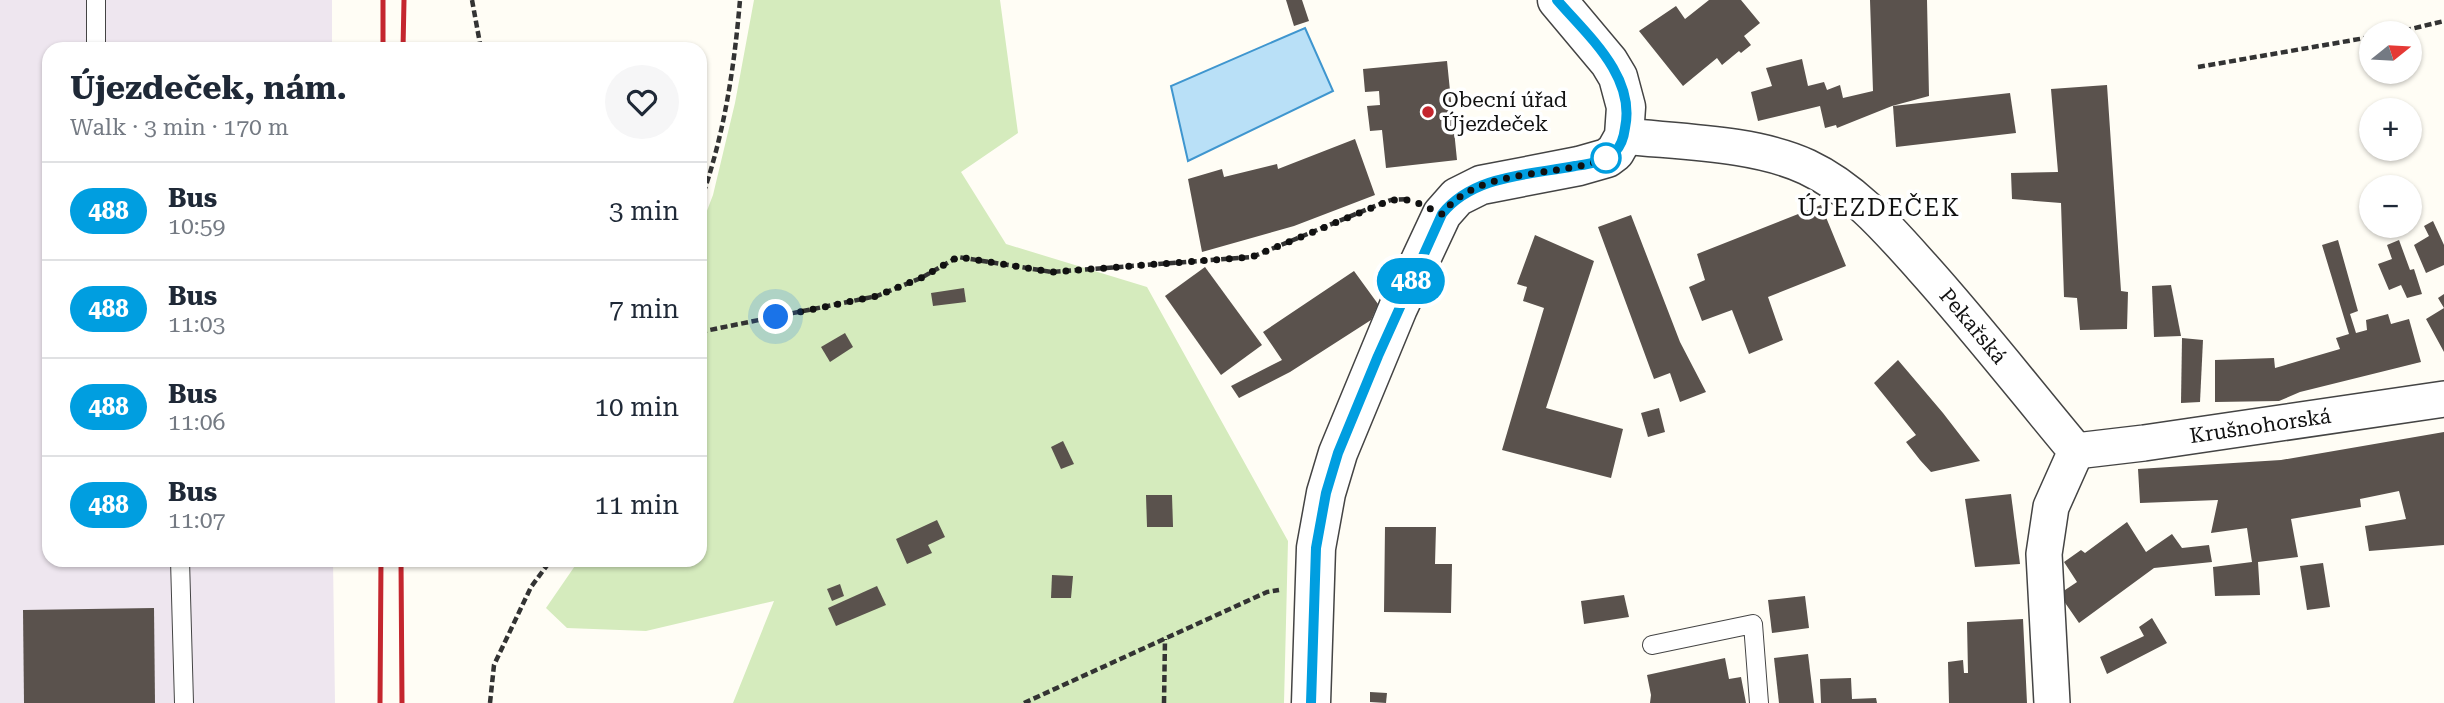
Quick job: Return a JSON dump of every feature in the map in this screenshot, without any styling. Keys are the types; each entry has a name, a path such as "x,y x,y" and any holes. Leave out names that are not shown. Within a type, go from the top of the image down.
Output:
{"street":[{"path":"1311,703 1314,584 1321,513 1338,453 1398,308 1442,214 1457,197 1481,185 1607,158 1615,152 1624,136 1626,107 1618,77 1609,62 1557,0"},
{"name":"Pekařská","path":"1624,136 1752,150 1806,166 1833,182 1883,224 2076,451"},
{"name":"Krušnohorská","path":"2076,451 2443,398"},
{"path":"2052,703 2043,554 2051,507 2076,451"}],"lane":[{"path":"96,0 96,42"},
{"path":"180,567 184,703"},
{"path":"1652,645 1753,624 1759,703"}],"path":[{"path":"472,0 480,42"},
{"path":"707,183 734,71 740,0"},
{"path":"2422,26 2444,20"},
{"path":"2199,67 2359,39"},
{"path":"707,331 877,296 921,278 958,257 1052,272 1252,257 1391,200 1411,200 1442,214"},
{"path":"490,703 494,665 531,587 546,567"},
{"path":"1024,703 1268,592 1314,584"},
{"path":"1164,639 1164,703"}],"shaded area":[{"path":"0,0 332,0 332,42 42,42 42,567 333,567 335,703 0,703"}],"green space":[{"path":"754,0 1000,0 1018,133 961,172 1006,244 1147,287 1288,541 1284,703 733,703 774,601 646,631 567,628 546,608 574,567 707,567 707,211 735,103"}],"water":[{"path":"1305,28 1333,91 1188,161 1171,86"}],"building":[{"path":"1286,0 1302,0 1309,21 1294,26"},
{"path":"1709,0 1741,0 1760,23 1744,36 1751,45 1722,65 1717,58 1683,86 1639,31 1676,6 1685,19"},
{"path":"1870,0 1927,0 1929,96 1892,106 1837,128 1836,125 1825,128 1820,106 1758,121 1751,92 1772,86 1766,68 1802,59 1808,86 1824,82 1827,90 1840,85 1843,98 1873,91"},
{"path":"1447,61 1457,160 1386,168 1382,130 1370,131 1367,106 1380,105 1379,91 1365,92 1363,69"},
{"path":"2107,85 2121,291 2128,292 2127,329 2080,330 2077,298 2064,297 2061,203 2012,199 2011,173 2058,172 2051,89"},
{"path":"2010,93 2016,133 1896,147 1893,106"},
{"path":"1355,139 1375,195 1294,226 1202,252 1188,179 1222,169 1224,177 1277,164 1278,169"},
{"path":"1821,205 1846,266 1768,297 1783,340 1749,354 1732,310 1702,321 1689,287 1705,280 1697,254"},
{"path":"1631,215 1680,342 1706,392 1680,402 1670,373 1654,379 1598,227"},
{"path":"2433,221 2444,245 2444,265 2426,273 2414,245 2429,236 2424,226"},
{"path":"1535,235 1594,261 1546,408 1623,429 1611,478 1502,450 1544,308 1523,301 1527,287 1517,284"},
{"path":"2338,240 2358,311 2350,314 2356,333 2367,330 2366,320 2388,314 2391,324 2409,319 2421,362 2300,392 2279,401 2215,402 2215,360 2274,358 2275,368 2340,349 2336,338 2349,334 2322,245"},
{"path":"2399,240 2410,270 2414,269 2422,294 2407,298 2401,285 2389,290 2378,264 2392,259 2387,245"},
{"path":"1205,267 1262,345 1221,375 1165,296"},
{"path":"1354,271 1378,304 1371,320 1290,372 1239,398 1231,386 1282,360 1263,332"},
{"path":"2171,285 2181,336 2154,337 2152,286"},
{"path":"964,288 966,302 933,306 931,293"},
{"path":"2444,294 2444,308 2438,298"},
{"path":"2444,308 2444,352 2426,319"},
{"path":"845,333 853,347 830,362 821,347"},
{"path":"2182,338 2203,340 2200,402 2181,403"},
{"path":"1898,360 1980,461 1931,472 1920,460 1906,442 1916,435 1874,383"},
{"path":"1659,408 1665,432 1648,437 1641,413"},
{"path":"2444,432 2444,545 2369,551 2365,526 2406,519 2399,491 2360,499 2361,507 2291,519 2298,557 2258,562 2260,595 2215,596 2213,567 2252,562 2247,528 2211,533 2218,500 2140,503 2138,469 2281,460"},
{"path":"1063,441 1074,464 1061,469 1051,447"},
{"path":"2011,494 2020,564 1975,567 1965,499"},
{"path":"1146,495 1172,495 1173,527 1147,527"},
{"path":"937,520 945,537 928,545 932,553 907,564 896,539"},
{"path":"2127,522 2146,552 2172,534 2182,548 2209,545 2212,562 2154,568 2079,623 2059,594 2077,582 2064,562 2081,550 2085,553"},
{"path":"1385,527 1436,527 1435,564 1452,564 1451,613 1384,612"},
{"path":"2323,563 2330,607 2307,610 2300,566"},
{"path":"1052,575 1073,576 1071,598 1051,598"},
{"path":"840,584 844,596 832,601 827,589"},
{"path":"877,586 886,605 836,626 828,608"},
{"path":"1624,595 1629,617 1584,624 1581,601"},
{"path":"1805,596 1809,628 1772,633 1768,600"},
{"path":"154,608 155,703 24,703 23,610"},
{"path":"2152,618 2167,643 2107,674 2100,657 2144,636 2139,627"},
{"path":"2023,619 2027,703 1949,703 1948,662 1963,660 1964,673 1968,673 1967,622"},
{"path":"1808,654 1814,703 1779,703 1774,658"},
{"path":"1725,658 1729,679 1741,677 1746,703 1650,703 1647,675"},
{"path":"1851,678 1852,699 1876,698 1877,703 1821,703 1820,679"},
{"path":"1370,692 1387,693 1386,703 1370,702"}],"railway":[{"path":"383,0 383,42"},
{"path":"403,42 404,0"},
{"path":"380,703 381,567"},
{"path":"401,567 402,703"}],"bus line":[{"name":"488","path":"1311,703 1316,548 1326,493 1338,453 1378,356 1442,214 1457,197 1481,185 1607,158 1615,152 1624,136 1626,107 1618,77 1609,62 1557,0"}],"place":[{"name":"Obecní úřad Újezdeček","path":"1428,112"}],"district":[{"name":"ÚJEZDEČEK","path":"1879,208"}],"route":[{"path":"776,317 877,296 921,278 958,257 1052,272 1252,257 1391,200 1411,200 1442,214 1457,197 1481,185 1606,158"}]}
